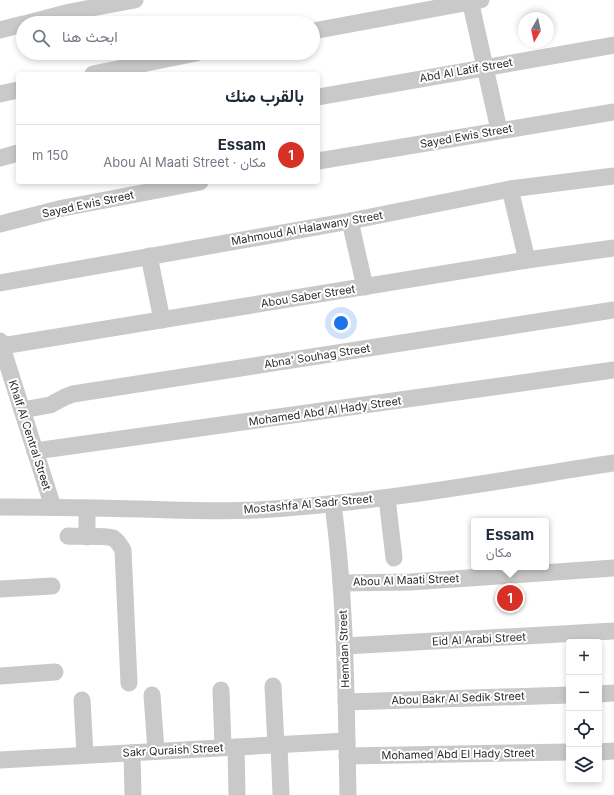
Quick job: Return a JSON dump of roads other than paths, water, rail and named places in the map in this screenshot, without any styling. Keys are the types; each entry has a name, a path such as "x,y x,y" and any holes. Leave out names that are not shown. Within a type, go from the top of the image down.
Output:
{"street":[{"path":"55,16 135,0"},
{"path":"320,30 474,1 485,67 499,130"},
{"path":"0,30 16,26"},
{"name":"Abd Al Latif Street","path":"320,97 614,45"},
{"path":"103,72 162,60"},
{"path":"0,94 16,90"},
{"name":"Sayed Ewis Street","path":"320,161 614,112"},
{"path":"0,158 16,154"},
{"name":"Mahmoud Al Halawany Street","path":"0,283 350,221 510,189 614,176"},
{"name":"Sayed Ewis Street","path":"0,224 63,208 189,184"},
{"path":"510,189 527,260"},
{"path":"350,221 365,287"},
{"name":"Abou Saber Street","path":"1,344 162,320 527,260 614,248"},
{"path":"149,256 162,320"},
{"name":"Abna' Souhag Street","path":"22,410 50,405 73,394 614,310"},
{"name":"Khalf Al Central Street","path":"1,344 53,507"},
{"name":"Mohamed Abd Al Hady Street","path":"35,451 614,370"},
{"name":"Mostashfa Al Sadr Street","path":"0,507 206,511 257,510 387,498 614,463"},
{"path":"387,498 394,558"},
{"name":"Hemdan Street","path":"333,504 342,583 345,646 348,795"},
{"path":"87,508 87,537"},
{"path":"68,536 113,538 119,543 123,550 129,682"},
{"name":"Abou Al Maati Street","path":"342,583 410,582 614,568"},
{"path":"0,589 52,586"},
{"name":"Eid Al Arabi Street","path":"345,646 614,631"},
{"path":"0,676 55,672"},
{"path":"273,686 281,795"},
{"path":"221,690 237,795"},
{"path":"602,694 614,694"},
{"path":"152,695 156,751"},
{"name":"Abou Bakr Al Sedik Street","path":"346,702 566,695"},
{"path":"82,700 85,755"},
{"name":"Sakr Quraish Street","path":"0,760 278,745 347,748"},
{"name":"Mohamed Abd El Hady Street","path":"347,748 566,752"},
{"path":"602,752 614,751"},
{"path":"132,753 133,795"}],"place":[{"name":"Essam","path":"510,598"}]}
